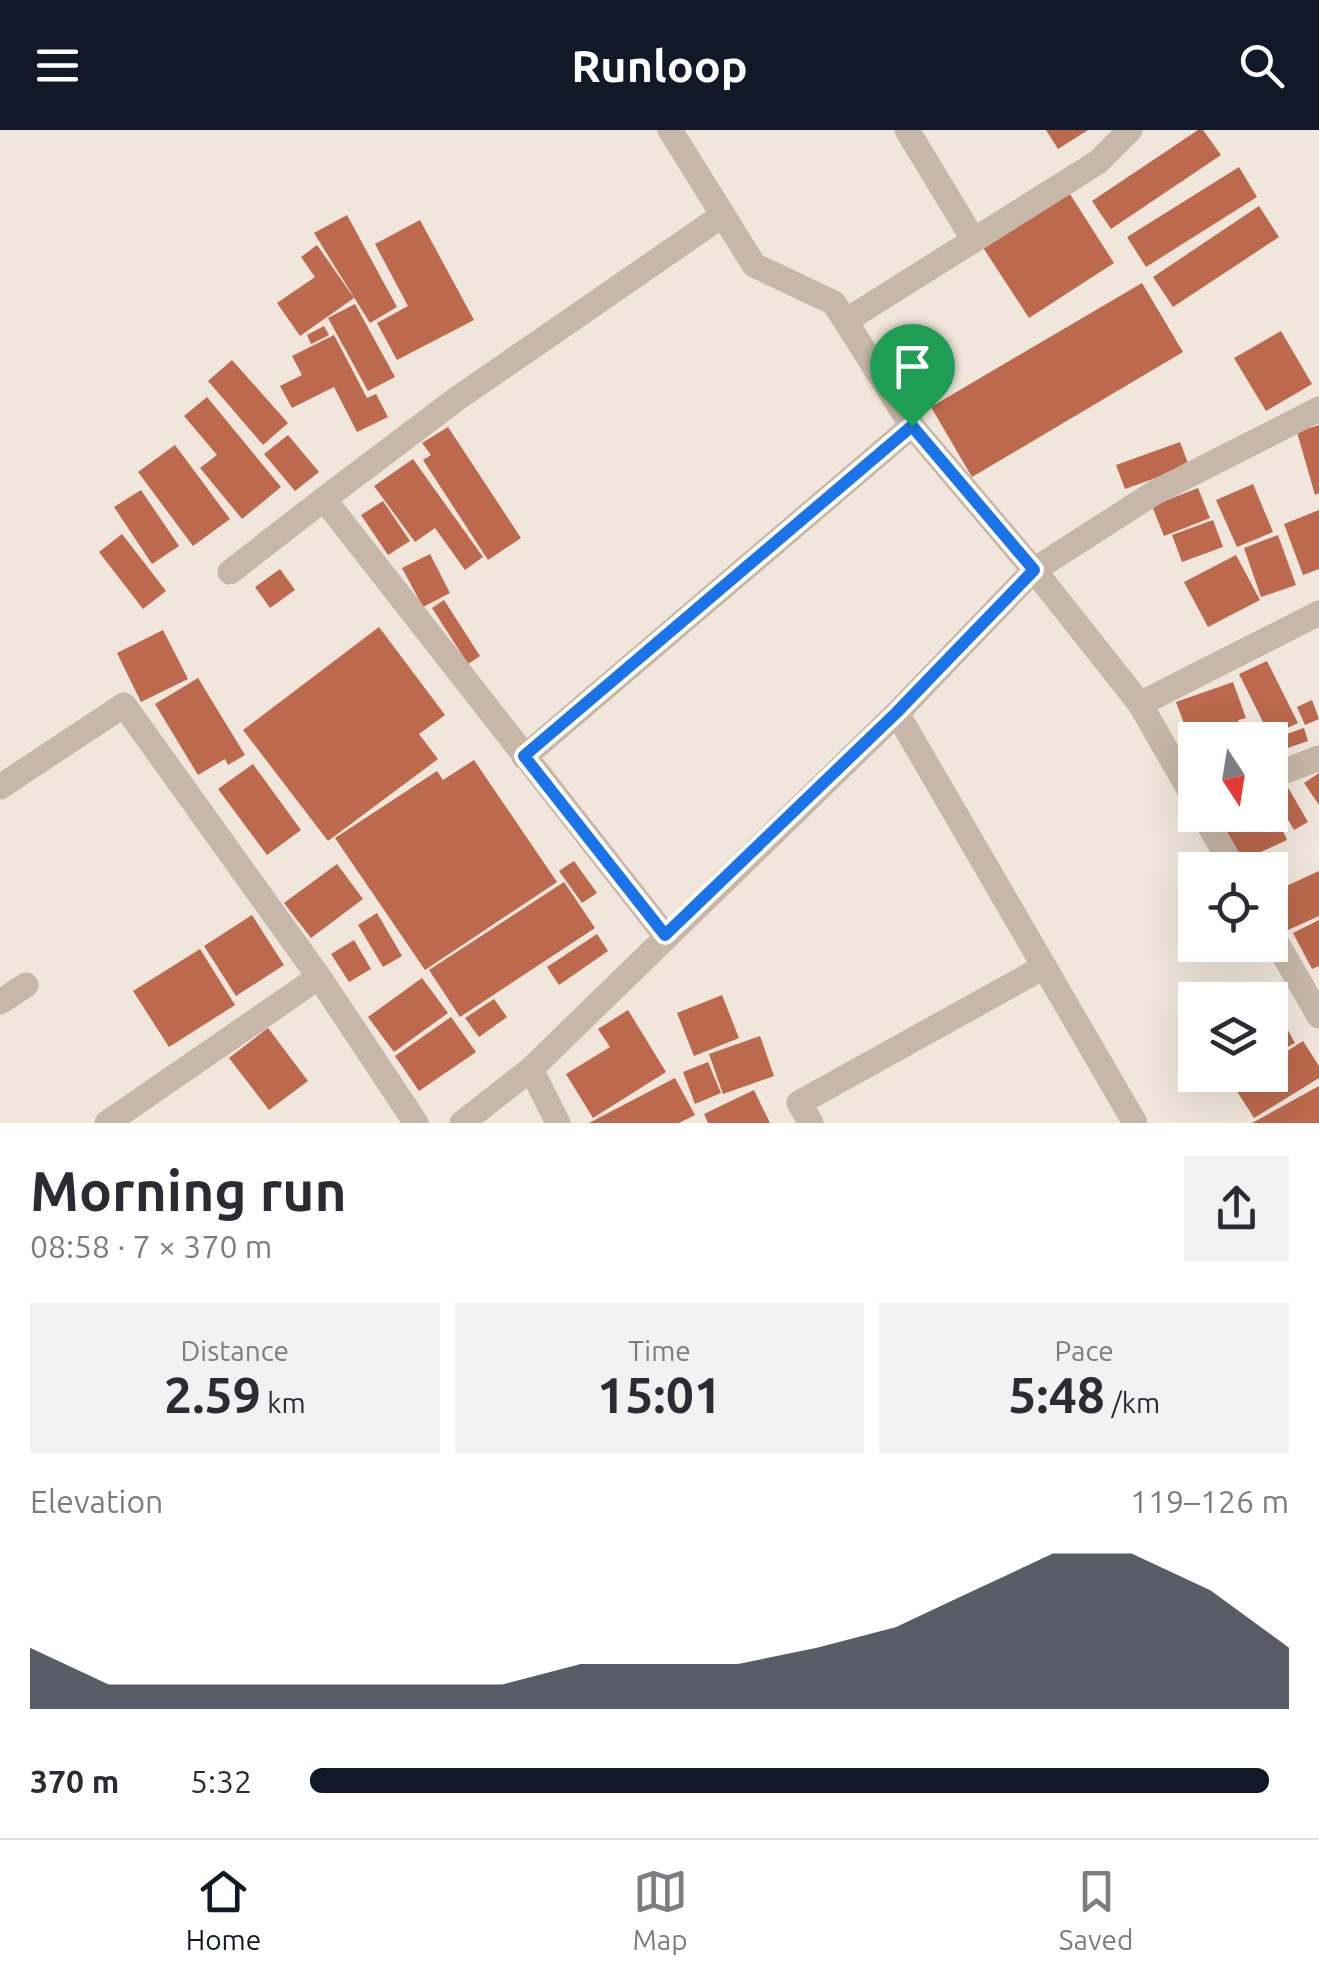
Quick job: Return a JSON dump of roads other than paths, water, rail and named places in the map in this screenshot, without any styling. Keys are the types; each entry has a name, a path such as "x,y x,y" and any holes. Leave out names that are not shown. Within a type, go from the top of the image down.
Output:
{"street":[{"path":"670,130 754,265 834,303 912,426 1034,570 1140,704 1178,770"},
{"path":"907,130 973,239"},
{"path":"847,320 1098,162 1130,130"},
{"path":"230,572 458,398 723,215"},
{"path":"462,1123 531,1069 896,713 1034,570 1154,494 1319,410"},
{"path":"524,756 912,426"},
{"path":"324,499 665,935"},
{"path":"1140,704 1319,614"},
{"path":"0,787 124,704 320,977 416,1123"},
{"path":"896,713 1135,1123"},
{"path":"1288,770 1319,758"},
{"path":"1288,962 1319,1016"},
{"path":"810,1123 800,1103 1044,967"},
{"path":"107,1123 320,977"},
{"path":"0,1002 26,985"},
{"path":"531,1069 558,1123"}]}
